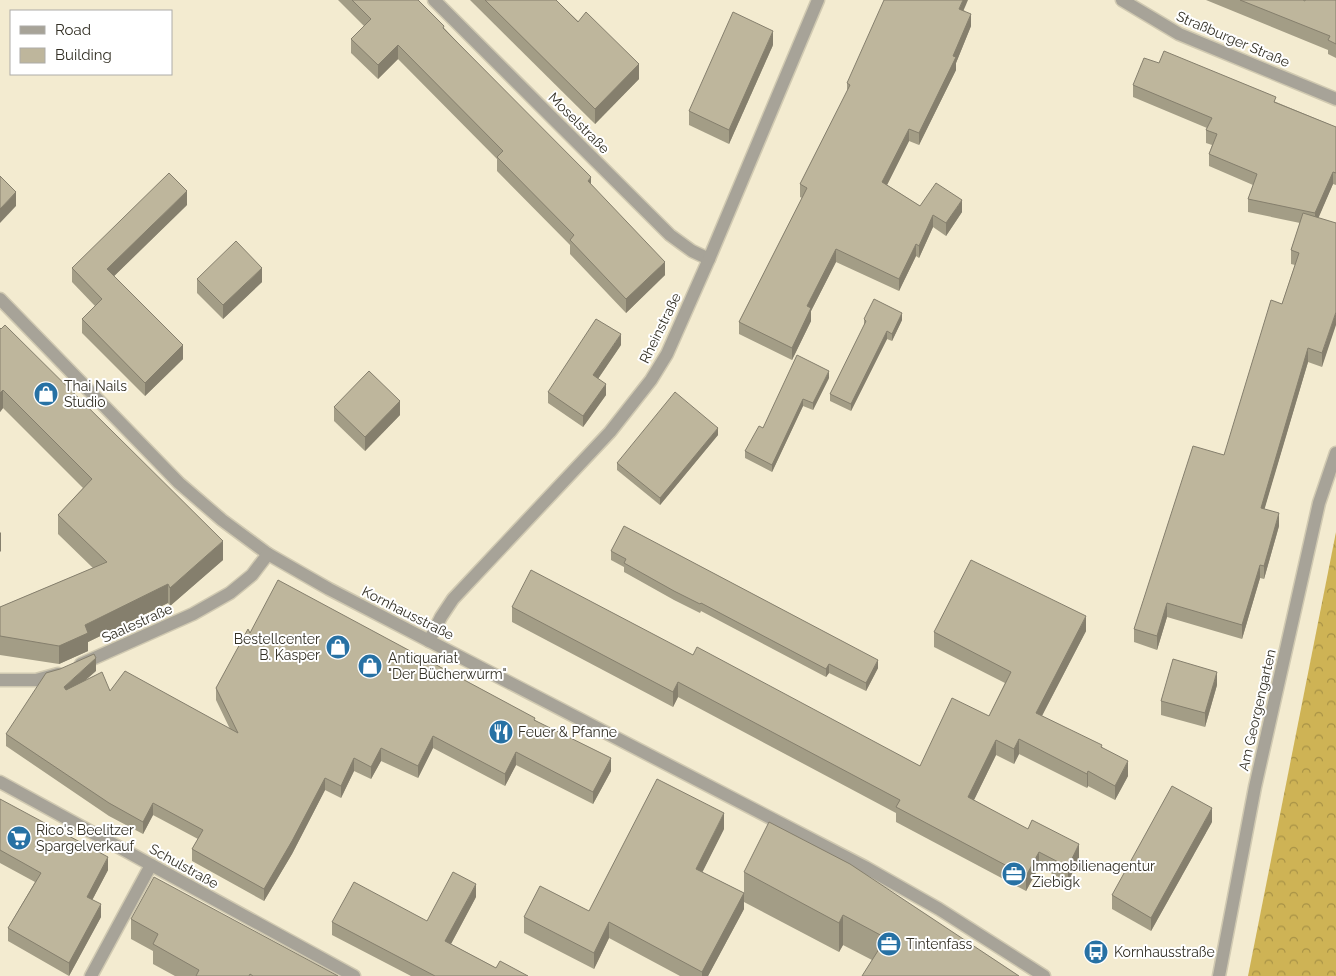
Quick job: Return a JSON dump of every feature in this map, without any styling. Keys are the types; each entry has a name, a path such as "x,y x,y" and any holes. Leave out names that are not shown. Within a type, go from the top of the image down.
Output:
{"street":[{"name":"Moselstraße","path":"434,0 670,235 692,251 709,259"},
{"name":"Rheinstraße","path":"429,641 453,599 610,432 651,380 667,354 818,0"},
{"name":"Straßburger Straße","path":"1122,0 1179,34 1336,99"},
{"name":"Kornhausstraße","path":"0,299 179,483 222,520 268,554 329,589 866,867 940,909 1044,976"},
{"name":"Am Georgengarten","path":"1219,976 1256,787 1319,503 1336,453"},
{"name":"Saalestraße","path":"0,680 36,680 58,674 192,614 242,584 268,554"},
{"name":"Schulstraße","path":"0,782 354,976"},
{"path":"91,976 151,865"}],"green space":[{"path":"1336,532 1336,976 1248,976"}],"building":[{"path":"352,0 418,0 444,26 443,28 591,177 588,181 665,262 626,299 570,240 574,235 497,157 503,151 398,45 378,65 351,39 371,19"},
{"path":"485,0 556,0 578,22 586,12 639,64 595,109"},
{"path":"884,0 963,0 959,9 971,14 953,56 956,57 919,133 909,129 882,182 920,206 936,183 962,200 946,223 933,215 919,246 916,244 899,279 836,249 807,306 811,308 792,348 739,322 807,188 800,184 850,85 847,83"},
{"path":"1240,0 1336,0 1336,44 1328,40 1330,36"},
{"path":"733,12 773,31 729,130 689,111"},
{"path":"1164,51 1276,97 1274,102 1336,127 1336,173 1333,172 1315,213 1248,199 1257,174 1209,154 1217,134 1206,130 1212,118 1133,85 1144,58 1159,63"},
{"path":"169,173 187,191 107,269 183,345 145,383 82,319 102,299 72,268"},
{"path":"0,176 16,192 0,209"},
{"path":"1303,213 1336,223 1336,312 1322,353 1308,348 1261,508 1279,513 1264,566 1260,565 1242,625 1167,603 1157,636 1134,629 1193,446 1224,455 1271,300 1282,304 1299,253 1291,250"},
{"path":"236,241 262,268 223,305 197,279"},
{"path":"874,299 902,313 892,334 887,331 851,404 830,394 866,321 864,319"},
{"path":"596,319 621,334 593,375 606,384 583,416 548,392"},
{"path":"5,325 223,541 170,588 168,584 85,625 88,633 59,646 0,636 0,607 107,562 58,515 92,479 3,390 0,393 0,328"},
{"path":"797,355 829,371 813,403 803,399 772,465 745,451 759,426 763,428"},
{"path":"369,371 400,401 365,437 334,407"},
{"path":"675,392 718,428 660,498 617,463"},
{"path":"624,526 878,660 866,683 829,664 826,669 701,603 674,591 624,563 626,559 611,551"},
{"path":"971,560 1086,616 1036,713 1102,745 1101,747 1128,761 1115,786 1088,771 1087,774 1019,739 1014,749 996,740 968,797 1028,829 1032,820 1079,844 1068,867 1039,852 1026,876 896,807 900,800 678,682 673,692 512,607 531,570 693,655 697,647 920,766 952,698 989,716 1011,672 934,632"},
{"path":"278,580 535,718 534,720 611,758 593,792 516,752 505,774 433,736 418,766 381,748 371,767 354,758 341,786 325,778 264,889 192,849 203,830 153,803 143,822 109,803 6,734 46,673 94,654 96,658 64,687 66,690 102,672 110,691 125,671 238,733 216,688 248,629 250,633"},
{"path":"1173,659 1217,672 1205,713 1161,701"},
{"path":"657,779 724,813 696,869 744,893 702,972 609,922 594,953 524,917 540,886 589,911"},
{"path":"1172,786 1212,808 1151,918 1112,895"},
{"path":"0,799 108,857 87,897 101,904 69,963 8,928 41,873 0,850"},
{"path":"769,822 850,864 1019,976 862,976 886,938 843,915 839,923 744,872"},
{"path":"453,872 476,884 445,941 496,968 500,961 528,976 435,976 332,922 354,882 427,921"},
{"path":"154,877 338,976 253,976 250,974 249,976 196,976 199,970 153,944 158,934 131,919"}],"place":[{"name":"Thai Nails Studio","path":"46,394"},
{"name":"Bestellcenter B. Kasper","path":"338,647"},
{"name":"Antiquariat \"Der Bücherwurm\"","path":"370,666"},
{"name":"Feuer & Pfanne","path":"501,732"},
{"name":"Rico's Beelitzer Spargelverkauf","path":"19,838"},
{"name":"Immobilienagentur Ziebigk","path":"1014,874"},
{"name":"Tintenfass","path":"889,944"},
{"name":"Kornhausstraße","path":"1096,952"}]}
